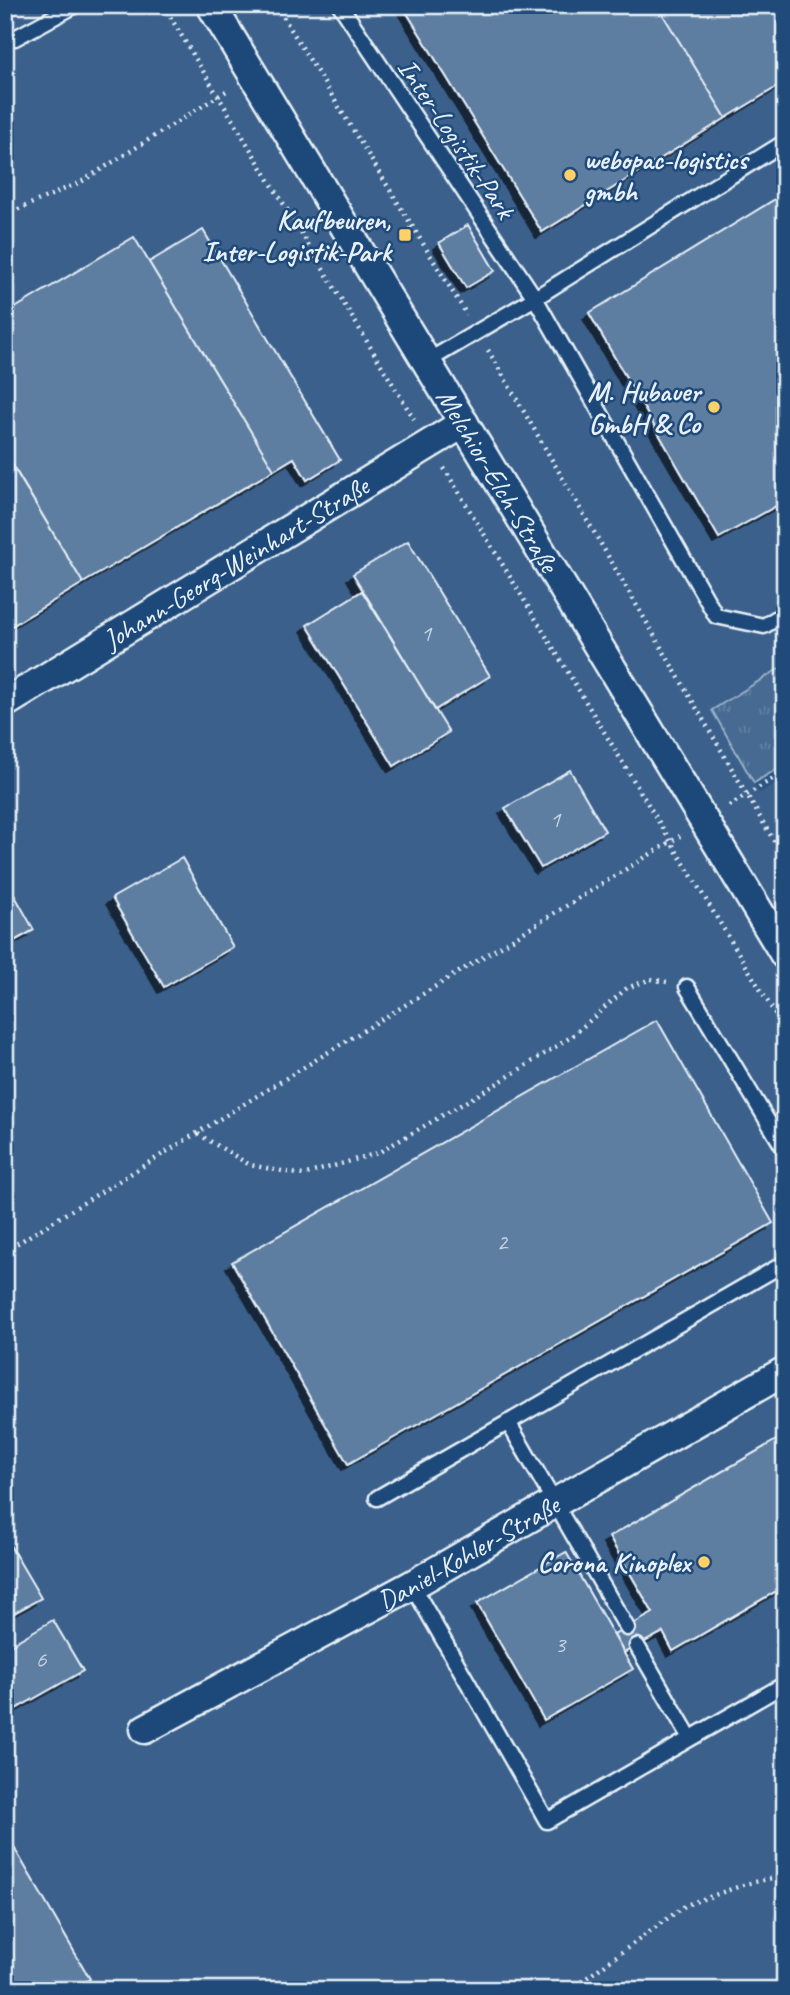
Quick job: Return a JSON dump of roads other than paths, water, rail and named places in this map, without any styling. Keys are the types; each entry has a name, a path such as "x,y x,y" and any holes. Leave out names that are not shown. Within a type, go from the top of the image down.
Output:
{"street":[{"name":"Melchior-Elch-Straße","path":"211,5 785,956"},
{"name":"Johann-Georg-Weinhart-Straße","path":"5,703 464,423"},
{"name":"Daniel-Kohler-Straße","path":"145,1729 412,1585 785,1371"}],"lane":[{"path":"15,38 76,5"},
{"name":"Inter-Logistik-Park","path":"340,5 535,298 716,616 764,626 785,613"},
{"path":"426,362 535,298 785,142"},
{"path":"687,987 785,1150"},
{"path":"377,1498 785,1263"},
{"path":"508,1422 626,1628"},
{"path":"412,1585 547,1821 785,1684"},
{"path":"637,1646 690,1738"}],"place":[{"name":"webopac-logistics gmbh","path":"570,175"},
{"name":"Kaufbeuren, Inter-Logistik-Park","path":"405,235"},
{"name":"M. Hubauer GmbH & Co","path":"714,407"},
{"name":"Corona Kinoplex","path":"704,1562"}]}
